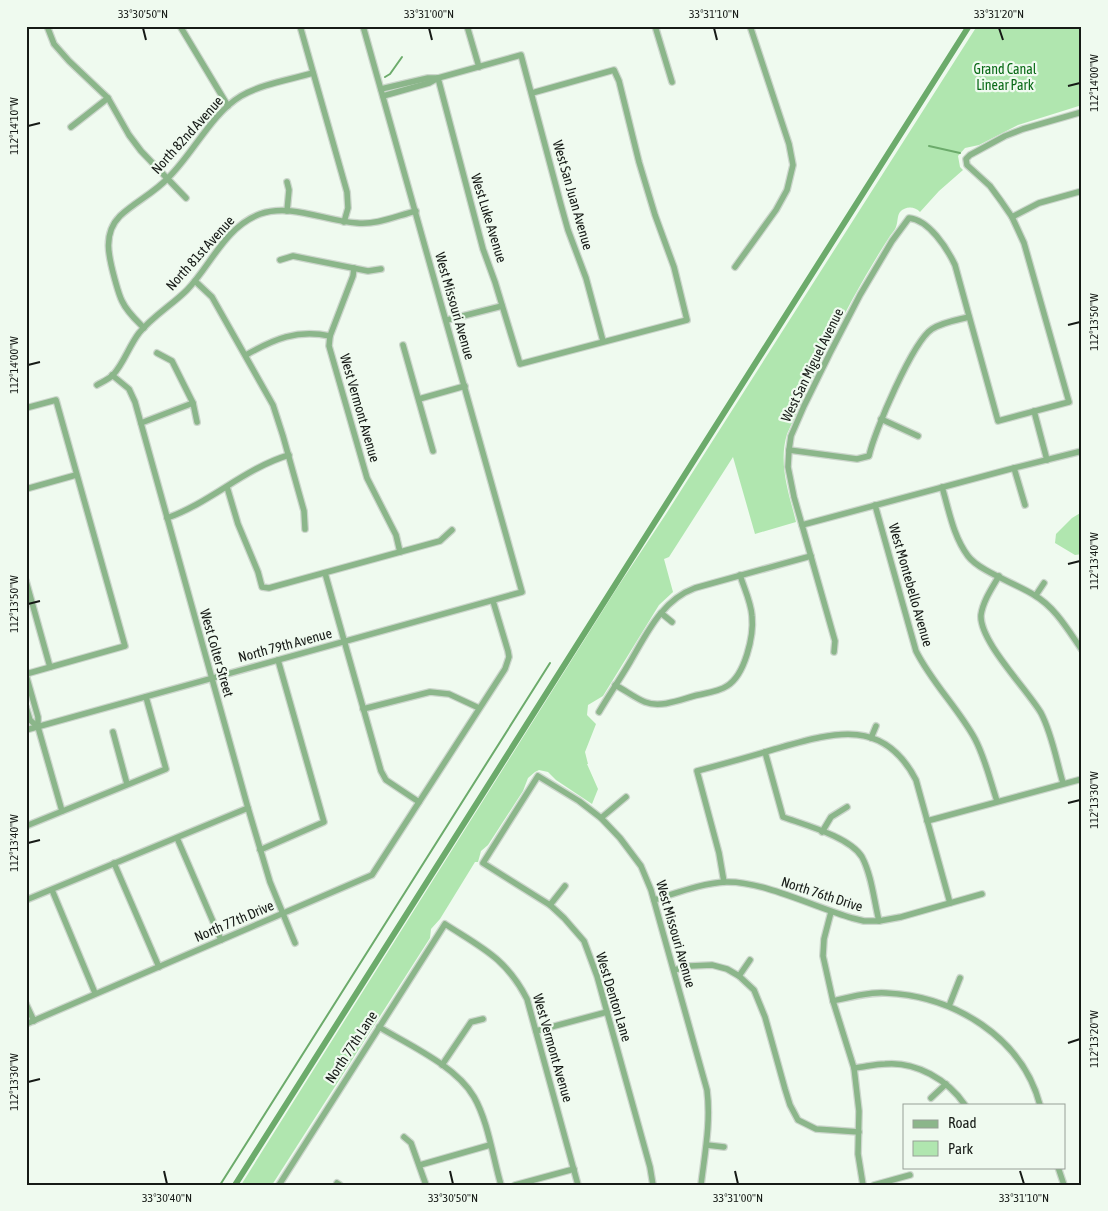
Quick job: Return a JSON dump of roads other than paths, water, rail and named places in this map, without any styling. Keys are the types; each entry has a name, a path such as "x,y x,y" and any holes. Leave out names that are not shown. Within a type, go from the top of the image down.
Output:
{"street":[{"path":"47,26 54,44 108,98 135,143 186,198"},
{"path":"180,26 228,106"},
{"path":"300,26 347,192 348,200 344,222"},
{"name":"West Missouri Avenue","path":"364,26 522,592"},
{"path":"382,93 429,83 438,78 479,67 467,26"},
{"path":"655,26 672,82"},
{"path":"735,267 788,190 793,165 789,144 750,26"},
{"name":"West San Juan Avenue","path":"479,67 521,55 561,206 586,278 603,342"},
{"path":"532,93 614,70 619,81 638,162 674,267 686,320 603,342"},
{"name":"North 82nd Avenue","path":"144,328 129,313 122,302 108,256 108,240 112,227 120,216 168,179 228,106 249,92 313,73"},
{"name":"West Luke Avenue","path":"438,78 484,249 520,364 603,342"},
{"path":"71,127 108,98"},
{"path":"789,450 857,459 869,456 881,418 922,338 931,329 969,317 998,421 1069,402 1028,255 1012,217 990,186 967,165 966,159 1005,136 1082,112"},
{"path":"286,210 289,190 287,182"},
{"path":"1012,217 1039,203 1082,191"},
{"name":"North 81st Avenue","path":"97,386 112,375 144,328 180,297 195,281 216,251 241,224 260,214 286,210 356,223 374,223 416,211"},
{"name":"West San Miguel Avenue","path":"834,652 834,641 788,466 791,436 834,344 892,241 909,218 914,218 932,232 945,246 955,265 969,317"},
{"path":"280,260 293,256 354,268 380,269"},
{"name":"West Vermont Avenue","path":"354,268 354,276 330,336 329,346 367,478 396,535 400,552"},
{"path":"195,281 212,297 273,405 304,511 305,529"},
{"path":"447,320 502,306"},
{"path":"246,355 276,340 295,334 310,333 330,336"},
{"path":"403,344 433,451"},
{"path":"157,353 172,361 193,403 197,422"},
{"name":"West Colter Street","path":"112,375 132,394 260,850 294,943"},
{"path":"418,399 465,386"},
{"path":"26,408 56,400 124,646 26,674 38,717 38,727 62,811"},
{"path":"141,423 193,403"},
{"path":"1034,411 1047,460"},
{"path":"881,418 918,436"},
{"path":"802,524 1082,451"},
{"path":"167,518 187,511 274,460 289,456"},
{"path":"1014,468 1025,505"},
{"path":"26,489 76,475"},
{"path":"227,486 238,524 258,572 262,587 268,588 440,541 452,530"},
{"path":"942,487 957,539 969,558 1036,596 1051,608 1082,650"},
{"name":"West Montebello Avenue","path":"875,505 916,651 925,668 974,737 982,752 997,801"},
{"path":"599,712 661,613 678,595 740,575 811,556"},
{"path":"325,573 383,776 419,802 505,668 508,657 507,646 493,601"},
{"path":"616,685 645,702 656,704 668,703 720,689 732,682 739,673 747,654 752,627 752,616 740,575"},
{"path":"999,576 985,602 981,616 984,630 990,642 1042,715 1049,730 1063,783"},
{"path":"26,581 50,667"},
{"path":"1036,596 1044,583"},
{"name":"North 79th Avenue","path":"26,730 522,592"},
{"path":"661,613 672,622"},
{"path":"260,850 324,822 278,660"},
{"path":"363,709 430,692 449,694 479,708"},
{"path":"26,826 166,769 146,697"},
{"path":"26,707 30,720 38,727"},
{"path":"871,738 876,726"},
{"path":"113,732 128,784"},
{"path":"724,882 719,853 697,771 832,734 860,734 884,743 894,751 910,769 916,780 950,903"},
{"path":"765,752 784,817 850,845 861,855 866,866 879,921"},
{"name":"West Missouri Avenue","path":"483,863 538,776 579,801 601,818 620,838 641,866 654,900 707,1090 709,1115 701,1185"},
{"path":"927,820 1082,779"},
{"path":"601,818 626,797"},
{"name":"North 77th Drive","path":"26,1024 372,875 419,802"},
{"path":"822,832 831,817 847,807"},
{"path":"26,900 248,808"},
{"path":"177,838 221,940"},
{"path":"114,863 159,967"},
{"name":"West Denton Lane","path":"483,863 550,905 584,941 597,976 650,1167 653,1185"},
{"name":"North 76th Drive","path":"654,900 710,884 724,882 748,884 831,912 864,921 879,921 901,917 982,894"},
{"path":"550,905 565,886"},
{"path":"52,890 96,994"},
{"path":"831,912 824,939 823,956 833,1000 854,1068 859,1111 858,1154 863,1185"},
{"name":"West Vermont Avenue","path":"444,924 496,957 519,983 527,1000 578,1185"},
{"name":"North 77th Lane","path":"279,1185 444,924"},
{"path":"739,976 750,960"},
{"path":"674,970 690,966 712,965 727,969 739,976 754,990 765,1017 790,1105 798,1120 816,1129 859,1132"},
{"path":"949,1006 960,978"},
{"path":"833,1000 884,993 906,995 949,1006 968,1015 987,1028 1016,1057 1036,1089 1040,1104"},
{"path":"26,1004 34,1021"},
{"path":"536,1031 607,1012"},
{"path":"442,1065 471,1022 483,1019"},
{"path":"379,1027 442,1065 461,1081 474,1097 481,1115 500,1185"},
{"path":"854,1068 901,1064 920,1069 946,1084 964,1104"},
{"path":"931,1098 946,1084"},
{"path":"800,1132 805,1124"},
{"path":"404,1137 411,1142 426,1185"},
{"path":"707,1145 724,1147"},
{"path":"420,1165 490,1146"},
{"path":"1058,1168 1064,1185"},
{"path":"515,1185 574,1169"},
{"path":"874,1185 910,1175"}],"waterway":[{"path":"235,1185 969,26"},
{"path":"385,77 390,74 402,57"},
{"path":"929,146 960,153"},
{"path":"220,1185 550,663"}],"park label":[{"name":"Grand Canal Linear Park","path":"1005,78"}]}
